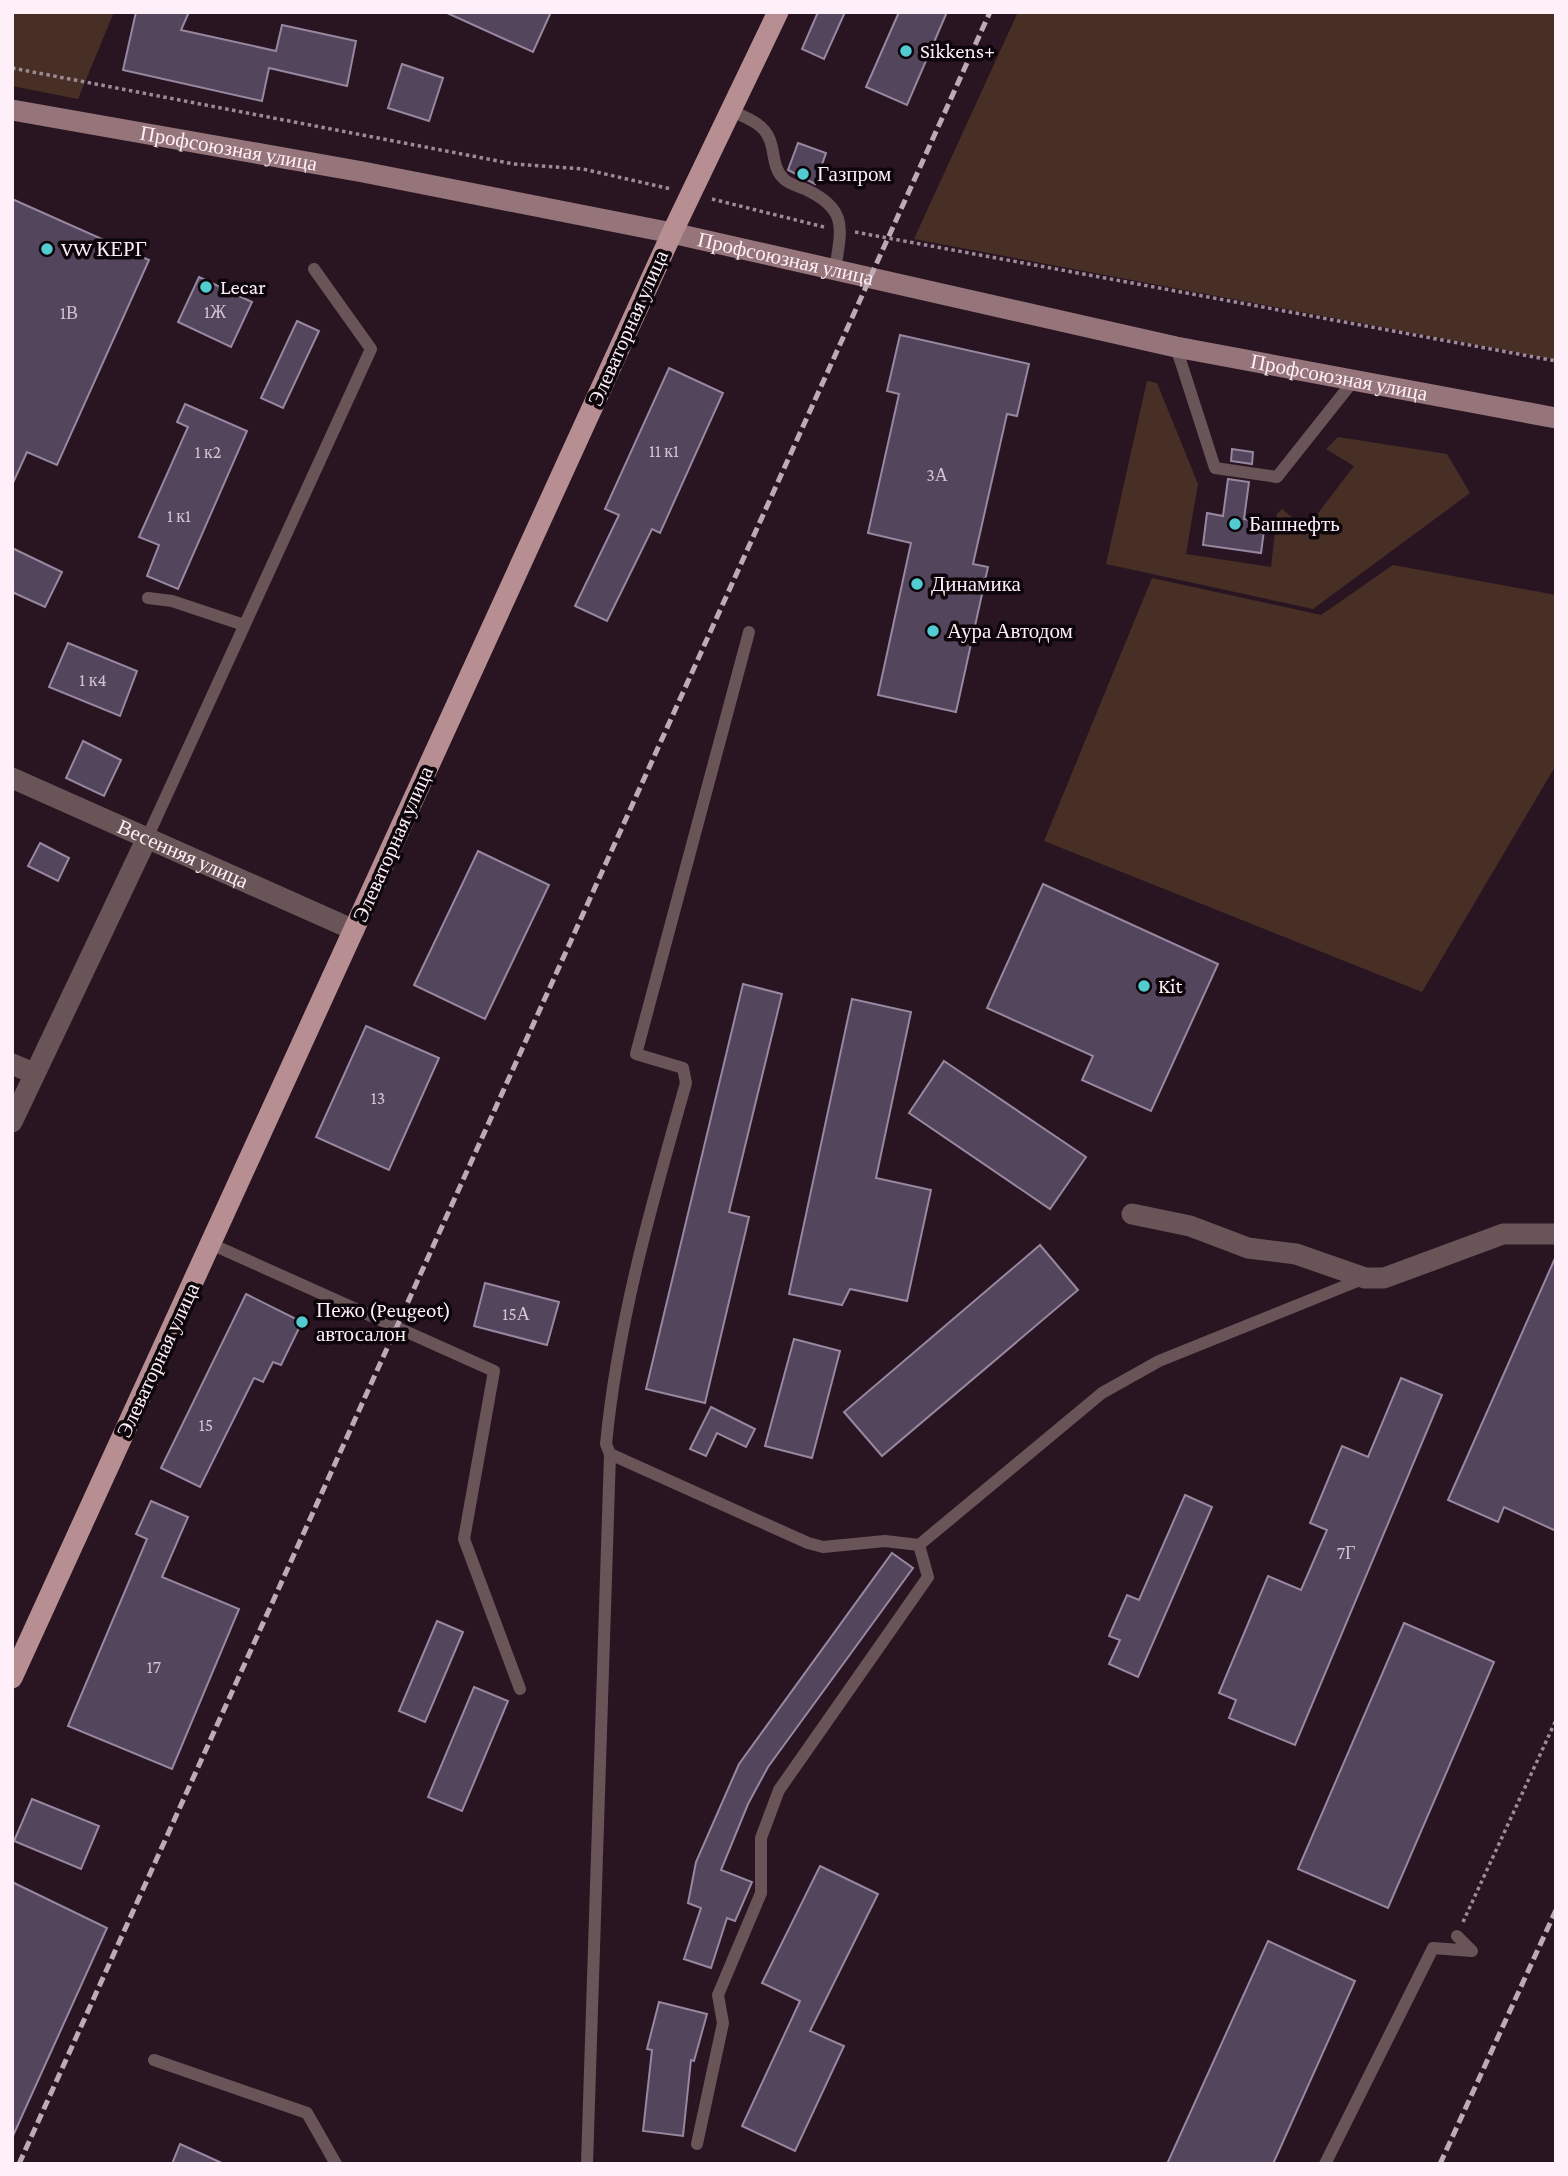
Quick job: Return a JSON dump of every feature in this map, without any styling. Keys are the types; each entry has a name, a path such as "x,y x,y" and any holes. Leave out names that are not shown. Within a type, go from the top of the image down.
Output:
{"main road":[{"name":"Элеваторная улица","path":"12,1678 671,233 778,12"},
{"name":"Профсоюзная улица","path":"12,110 376,175 671,233 1176,347 1556,418"}],"street":[{"name":"Весенняя улица","path":"12,778 355,930"},
{"path":"12,1122 147,838"},
{"path":"12,1064 33,1073"},
{"path":"1132,1214 1190,1226 1248,1248 1296,1254 1366,1278 1384,1278 1503,1234 1556,1234"}],"lane":[{"path":"730,110 757,123 769,137 774,160 783,179 826,199 839,216 841,230 835,270"},
{"path":"147,838 371,349 314,269"},
{"path":"1176,347 1216,468 1277,477 1354,380"},
{"path":"148,598 172,601 244,625"},
{"path":"587,2164 610,1454 606,1444 613,1369 646,1222 686,1083 683,1068 636,1054 749,632"},
{"path":"211,1244 494,1371 464,1539 520,1689"},
{"path":"610,1454 808,1543 823,1547 885,1541 919,1545 1102,1393 1159,1361 1366,1278"},
{"path":"697,2144 723,2023 718,1995 742,1945 761,1893 761,1838 779,1790 928,1577 919,1545"},
{"path":"1325,2164 1433,1948 1472,1951 1457,1936"},
{"path":"155,2060 307,2113 336,2164"}],"path":[{"path":"12,68 514,164 583,169 841,230 1556,361"},
{"path":"1457,1936 1556,1720"}],"shaded area":[{"path":"12,12 114,12 78,99 12,86"},
{"path":"1018,12 1556,12 1556,360 914,239"},
{"path":"1147,381 1157,383 1198,484 1186,554 1271,567 1277,514 1282,509 1306,529 1354,466 1326,449 1338,437 1447,454 1470,493 1313,609 1106,564"},
{"path":"1393,565 1556,595 1556,765 1422,992 1044,841 1152,578 1321,615"}],"building":[{"path":"136,12 189,12 181,30 276,51 282,25 356,41 347,86 269,68 262,101 123,70"},
{"path":"445,12 551,12 533,52"},
{"path":"818,12 845,12 824,59 802,49"},
{"name":"Sikkens+","path":"899,12 947,12 907,105 866,87"},
{"path":"402,64 443,78 429,121 388,108"},
{"path":"798,143 826,153 815,184 788,170"},
{"path":"12,199 149,260 57,465 27,452 12,485"},
{"path":"199,277 252,302 231,347 178,322"},
{"path":"297,321 319,331 283,408 261,398"},
{"path":"900,335 1029,364 1017,416 1007,414 973,564 988,567 956,712 878,695 911,543 868,533 899,394 887,391"},
{"path":"669,368 723,393 660,533 652,529 607,621 575,606 619,515 605,509"},
{"path":"185,404 247,431 178,589 147,576 159,545 139,537 188,427 177,422"},
{"path":"1232,449 1253,452 1252,464 1231,461"},
{"path":"1228,479 1249,482 1244,519 1265,523 1261,553 1203,545 1207,513 1223,516"},
{"path":"12,548 62,572 45,607 12,592"},
{"path":"68,643 137,671 120,716 49,687"},
{"path":"83,741 121,760 104,796 66,778"},
{"path":"40,843 69,858 58,881 28,866"},
{"path":"478,851 549,885 485,1019 414,985"},
{"path":"1043,884 1218,964 1151,1111 1082,1080 1093,1056 987,1008"},
{"path":"743,984 782,994 729,1212 749,1217 705,1403 646,1389"},
{"path":"852,999 911,1012 876,1178 931,1190 907,1301 850,1289 842,1305 789,1294"},
{"path":"366,1026 439,1058 389,1170 316,1137"},
{"path":"944,1061 1086,1157 1050,1209 909,1113"},
{"path":"1040,1245 1078,1290 882,1456 844,1412"},
{"path":"1556,1256 1556,1531 1504,1507 1498,1522 1448,1500"},
{"path":"485,1283 559,1302 547,1345 474,1326"},
{"path":"246,1294 302,1322 281,1365 273,1362 263,1382 254,1378 200,1487 161,1468"},
{"path":"794,1339 840,1351 812,1458 765,1446"},
{"path":"1401,1378 1442,1395 1295,1745 1229,1718 1236,1700 1219,1693 1268,1576 1301,1590 1327,1530 1310,1523 1342,1446 1368,1457"},
{"path":"711,1407 755,1429 746,1447 717,1433 706,1456 690,1449"},
{"path":"1185,1495 1212,1507 1138,1677 1109,1664 1120,1640 1109,1636 1127,1595 1139,1600"},
{"path":"151,1501 188,1517 162,1577 239,1609 172,1769 68,1726 147,1539 136,1534"},
{"path":"892,1553 913,1568 768,1767 748,1804 721,1870 752,1882 735,1921 727,1918 711,1968 684,1959 701,1908 688,1903 696,1862 739,1764"},
{"path":"437,1621 463,1632 425,1722 399,1711"},
{"path":"1404,1623 1494,1662 1388,1908 1298,1869"},
{"path":"474,1687 508,1701 462,1811 428,1797"},
{"path":"32,1799 99,1826 81,1869 14,1841"},
{"path":"820,1866 878,1894 810,2031 844,2046 795,2151 742,2126 800,2001 762,1983"},
{"path":"12,1882 107,1928 12,2138"},
{"path":"1268,1941 1355,1981 1273,2164 1167,2164"},
{"path":"659,2002 707,2014 694,2061 691,2060 683,2136 643,2131 652,2050 647,2049"},
{"path":"180,2144 224,2164 172,2164"}],"railway":[{"path":"19,2164 990,12"},
{"path":"1440,2164 1556,1910"}],"place":[{"name":"Sikkens+","path":"906,51"},
{"name":"Газпром","path":"803,174"},
{"name":"VW КЕРГ","path":"47,249"},
{"name":"Lecar","path":"206,287"},
{"name":"Башнефть","path":"1235,524"},
{"name":"Динамика","path":"917,584"},
{"name":"Аура Автодом","path":"933,631"},
{"name":"Kit","path":"1144,986"},
{"name":"Пежо (Peugeot) автосалон","path":"302,1322"}]}
